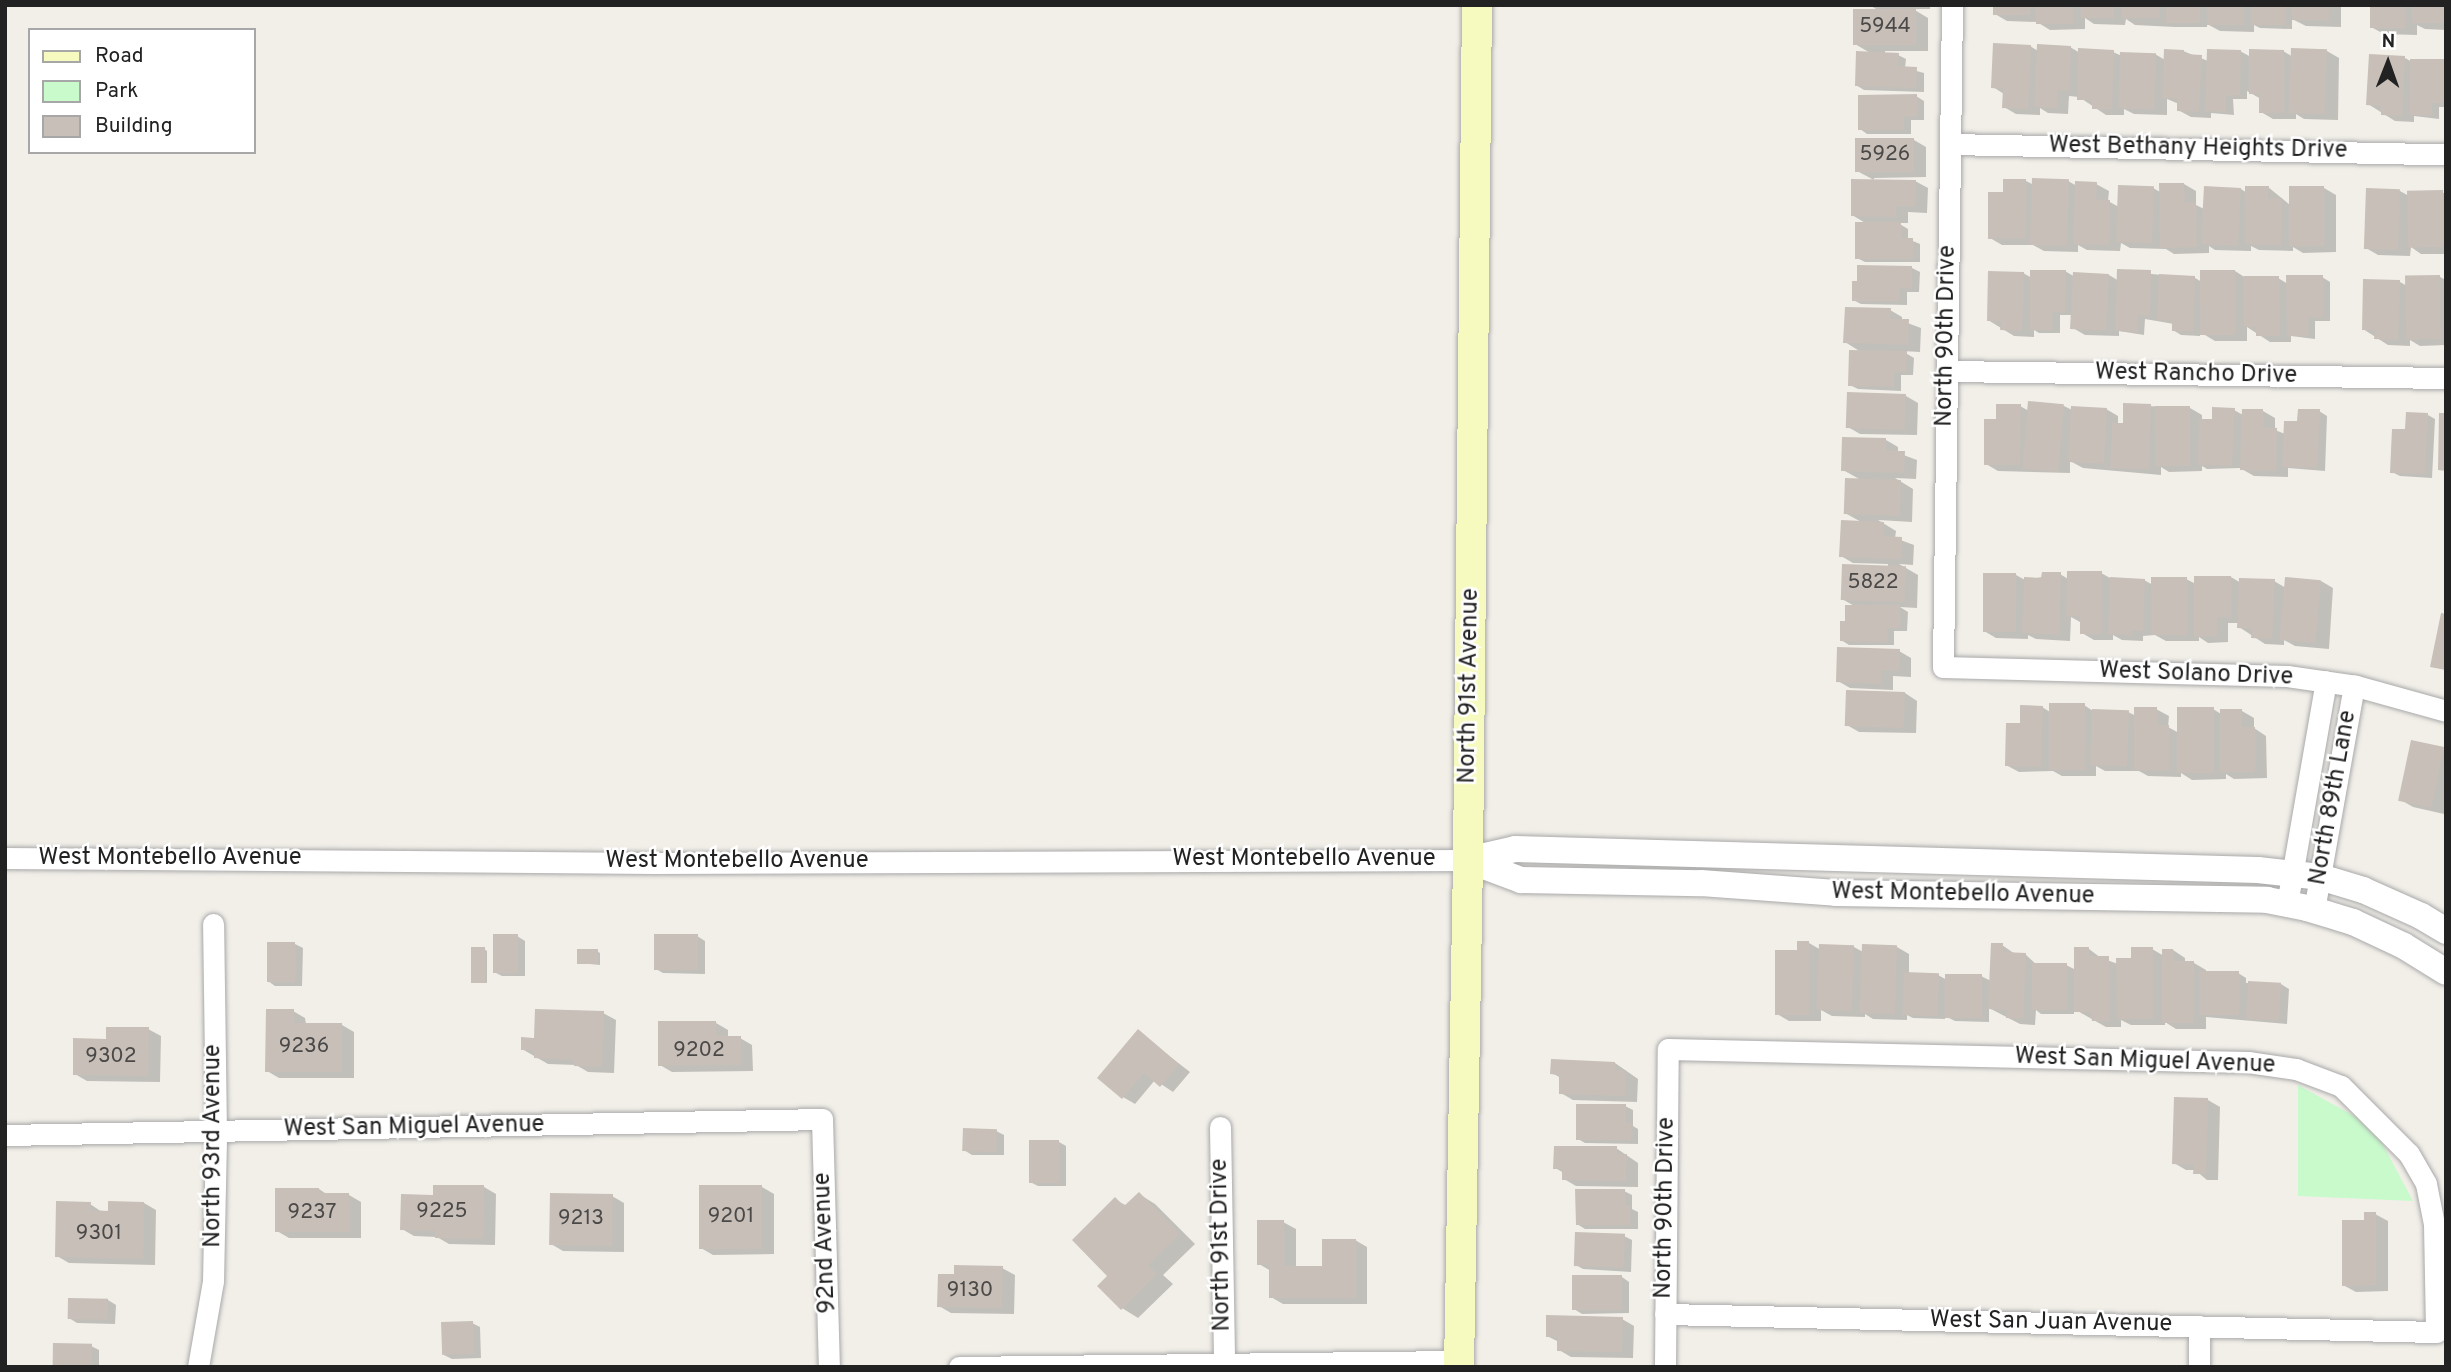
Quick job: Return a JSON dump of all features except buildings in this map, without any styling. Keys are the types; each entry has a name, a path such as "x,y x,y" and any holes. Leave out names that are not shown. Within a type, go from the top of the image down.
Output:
{"main road":[{"name":"North 91st Avenue","path":"1459,1364 1468,860 1477,5"}],"street":[{"name":"North 90th Drive","path":"1943,667 1952,5"},
{"name":"West Bethany Heights Drive","path":"1950,144 2446,154"},
{"name":"West Rancho Drive","path":"1947,371 2446,379"},
{"name":"West Solano Drive","path":"1943,667 2286,676 2354,686 2446,711"},
{"name":"North 89th Lane","path":"2287,904 2326,681"},
{"name":"North 89th Lane","path":"2314,910 2354,686"},
{"name":"West Montebello Avenue","path":"5,858 654,863 1468,860 1515,849 2258,870 2320,877 2363,890 2421,916 2446,931"},
{"name":"West Montebello Avenue","path":"1468,860 1521,880 1701,883 1836,893 2254,900 2287,904 2353,922 2404,946 2446,972"},
{"name":"North 93rd Avenue","path":"198,1367 213,1281 216,1132 213,924"},
{"name":"North 90th Drive","path":"1665,1367 1668,1049"},
{"name":"West San Miguel Avenue","path":"1668,1049 2248,1062 2296,1069 2340,1086 2409,1154 2426,1184 2434,1224 2436,1332"},
{"name":"West San Miguel Avenue","path":"5,1135 822,1119"},
{"name":"92nd Avenue","path":"822,1119 829,1367"},
{"name":"North 91st Drive","path":"1220,1127 1224,1363"},
{"name":"West San Juan Avenue","path":"1665,1314 2436,1332"},
{"path":"2199,1326 2199,1367"},
{"path":"959,1367 1224,1363 1459,1364"}],"green space":[{"path":"2298,1085 2356,1117 2381,1141 2413,1201 2298,1196"}]}
